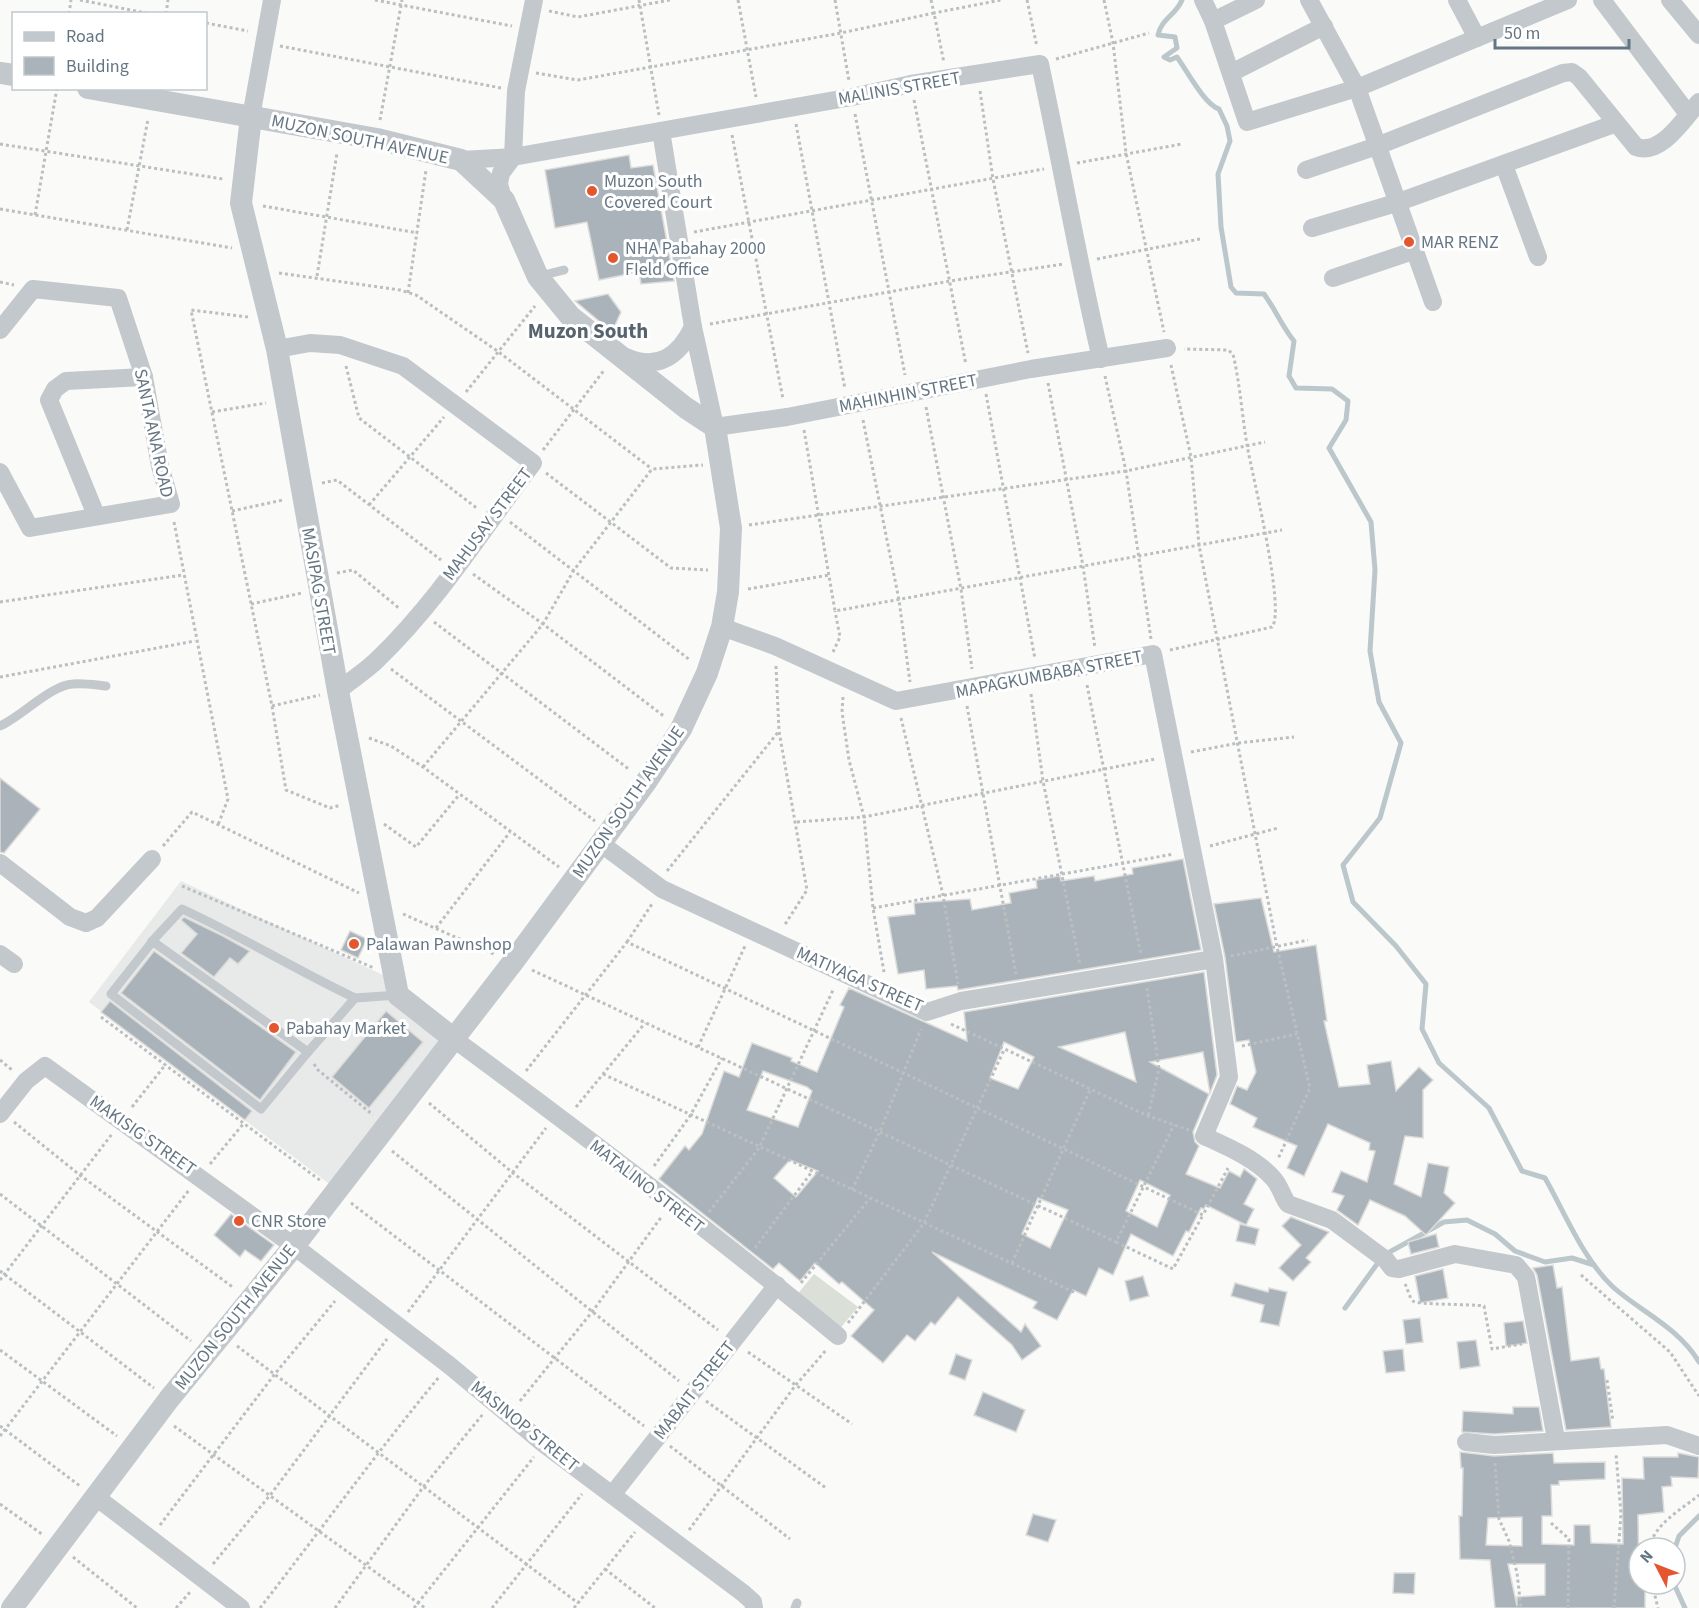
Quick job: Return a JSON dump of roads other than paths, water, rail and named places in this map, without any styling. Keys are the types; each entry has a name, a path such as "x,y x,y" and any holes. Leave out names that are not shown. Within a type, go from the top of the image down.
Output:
{"street":[{"path":"251,117 272,0"},
{"path":"1203,0 1214,21 1247,122 1357,88 1568,0"},
{"path":"1214,21 1256,0"},
{"path":"1309,0 1357,88 1432,302"},
{"path":"1457,0 1477,38"},
{"path":"1306,170 1377,146 1563,73 1572,72 1579,76 1614,124 1636,147 1646,151 1653,149 1694,108 1602,0"},
{"path":"1670,0 1699,35"},
{"path":"503,198 499,184 501,172 513,157 516,91 534,3"},
{"path":"1231,73 1324,26"},
{"name":"MALINIS STREET","path":"460,160 513,157 852,97 911,84 1040,64 1062,166 1078,262 1101,359"},
{"name":"MUZON SOUTH AVENUE","path":"12,1608 206,1352 294,1246 454,1039 646,782 681,729 707,673 722,627 729,581 731,528 716,427 686,408 570,316 542,284 503,198 460,160 377,139 98,90"},
{"name":"MASIPAG STREET","path":"251,117 241,192 271,320 345,730 396,986"},
{"path":"1312,228 1396,203 1614,124"},
{"path":"661,131 693,327 716,427"},
{"path":"1504,165 1538,257"},
{"path":"1333,278 1413,251"},
{"name":"SANTA ANA ROAD","path":"0,330 33,289 118,298 144,377 160,466 171,504 30,528 0,472"},
{"path":"616,353 642,364 661,361 683,348 693,327"},
{"name":"MAHUSAY STREET","path":"276,349 310,343 340,345 403,366 533,463 417,616 377,660 338,691"},
{"name":"MAHINHIN STREET","path":"716,427 794,415 1038,368 1167,348"},
{"path":"96,515 49,400 55,389 66,381 144,377"},
{"name":"MAPAGKUMBABA STREET","path":"722,627 775,646 904,700 1153,654 1214,959 1228,1077 1204,1136 1237,1151 1271,1175 1283,1189 1286,1202 1332,1221 1396,1269 1455,1254 1498,1259 1516,1265 1526,1277 1556,1439"},
{"name":"MATIYAGA STREET","path":"605,838 659,886 927,1012 961,1001 1214,959"},
{"path":"0,863 70,917 86,923 97,918 152,859"},
{"path":"396,986 454,1039"},
{"name":"MATALINO STREET","path":"454,1039 699,1225 838,1336"},
{"name":"MAKISIG STREET","path":"1,1114 26,1081 45,1066 294,1246"},
{"name":"MASINOP STREET","path":"294,1246 449,1365 544,1444 743,1593 753,1602 754,1608"},
{"name":"MABAIT STREET","path":"612,1495 732,1341 783,1290"},
{"path":"1466,1442 1494,1445 1556,1439 1614,1439 1667,1435 1699,1446"},
{"path":"96,1497 242,1608"}],"lane":[{"path":"542,284 564,270"},
{"path":"0,726 54,691 71,684 106,686"},
{"path":"355,998 305,975 226,929 182,909 152,941 111,994 261,1109 355,998 396,986"},
{"path":"152,941 308,1052"}],"waterway":[{"path":"1182,0 1162,25 1158,35 1175,37 1177,48 1164,57 1170,60 1177,57 1202,94 1219,109 1227,126 1230,141 1218,174 1221,227 1231,287 1236,293 1264,294 1268,300 1294,341 1289,376 1296,388 1332,389 1348,401 1346,420 1329,448 1371,522 1375,570 1370,651 1379,702 1401,743 1380,818 1343,865 1353,902 1396,946 1426,984 1422,1029 1439,1063 1489,1108 1522,1171 1545,1178 1575,1235 1602,1276 1624,1296 1670,1329 1699,1362"},
{"path":"1386,1254 1444,1222 1467,1220 1495,1234 1515,1251 1545,1262 1572,1258 1594,1265"},
{"path":"1345,1308 1380,1260"},
{"path":"1679,1536 1699,1516"},
{"path":"1680,1596 1685,1608"}],"place":[{"name":"Muzon South Covered Court","path":"592,191"},
{"name":"MAR RENZ","path":"1409,242"},
{"name":"NHA Pabahay 2000 FIeld Office","path":"613,258"},
{"name":"Palawan Pawnshop","path":"354,944"},
{"name":"Pabahay Market","path":"274,1028"},
{"name":"CNR Store","path":"239,1221"}],"district":[{"name":"Muzon South","path":"588,331"}]}
